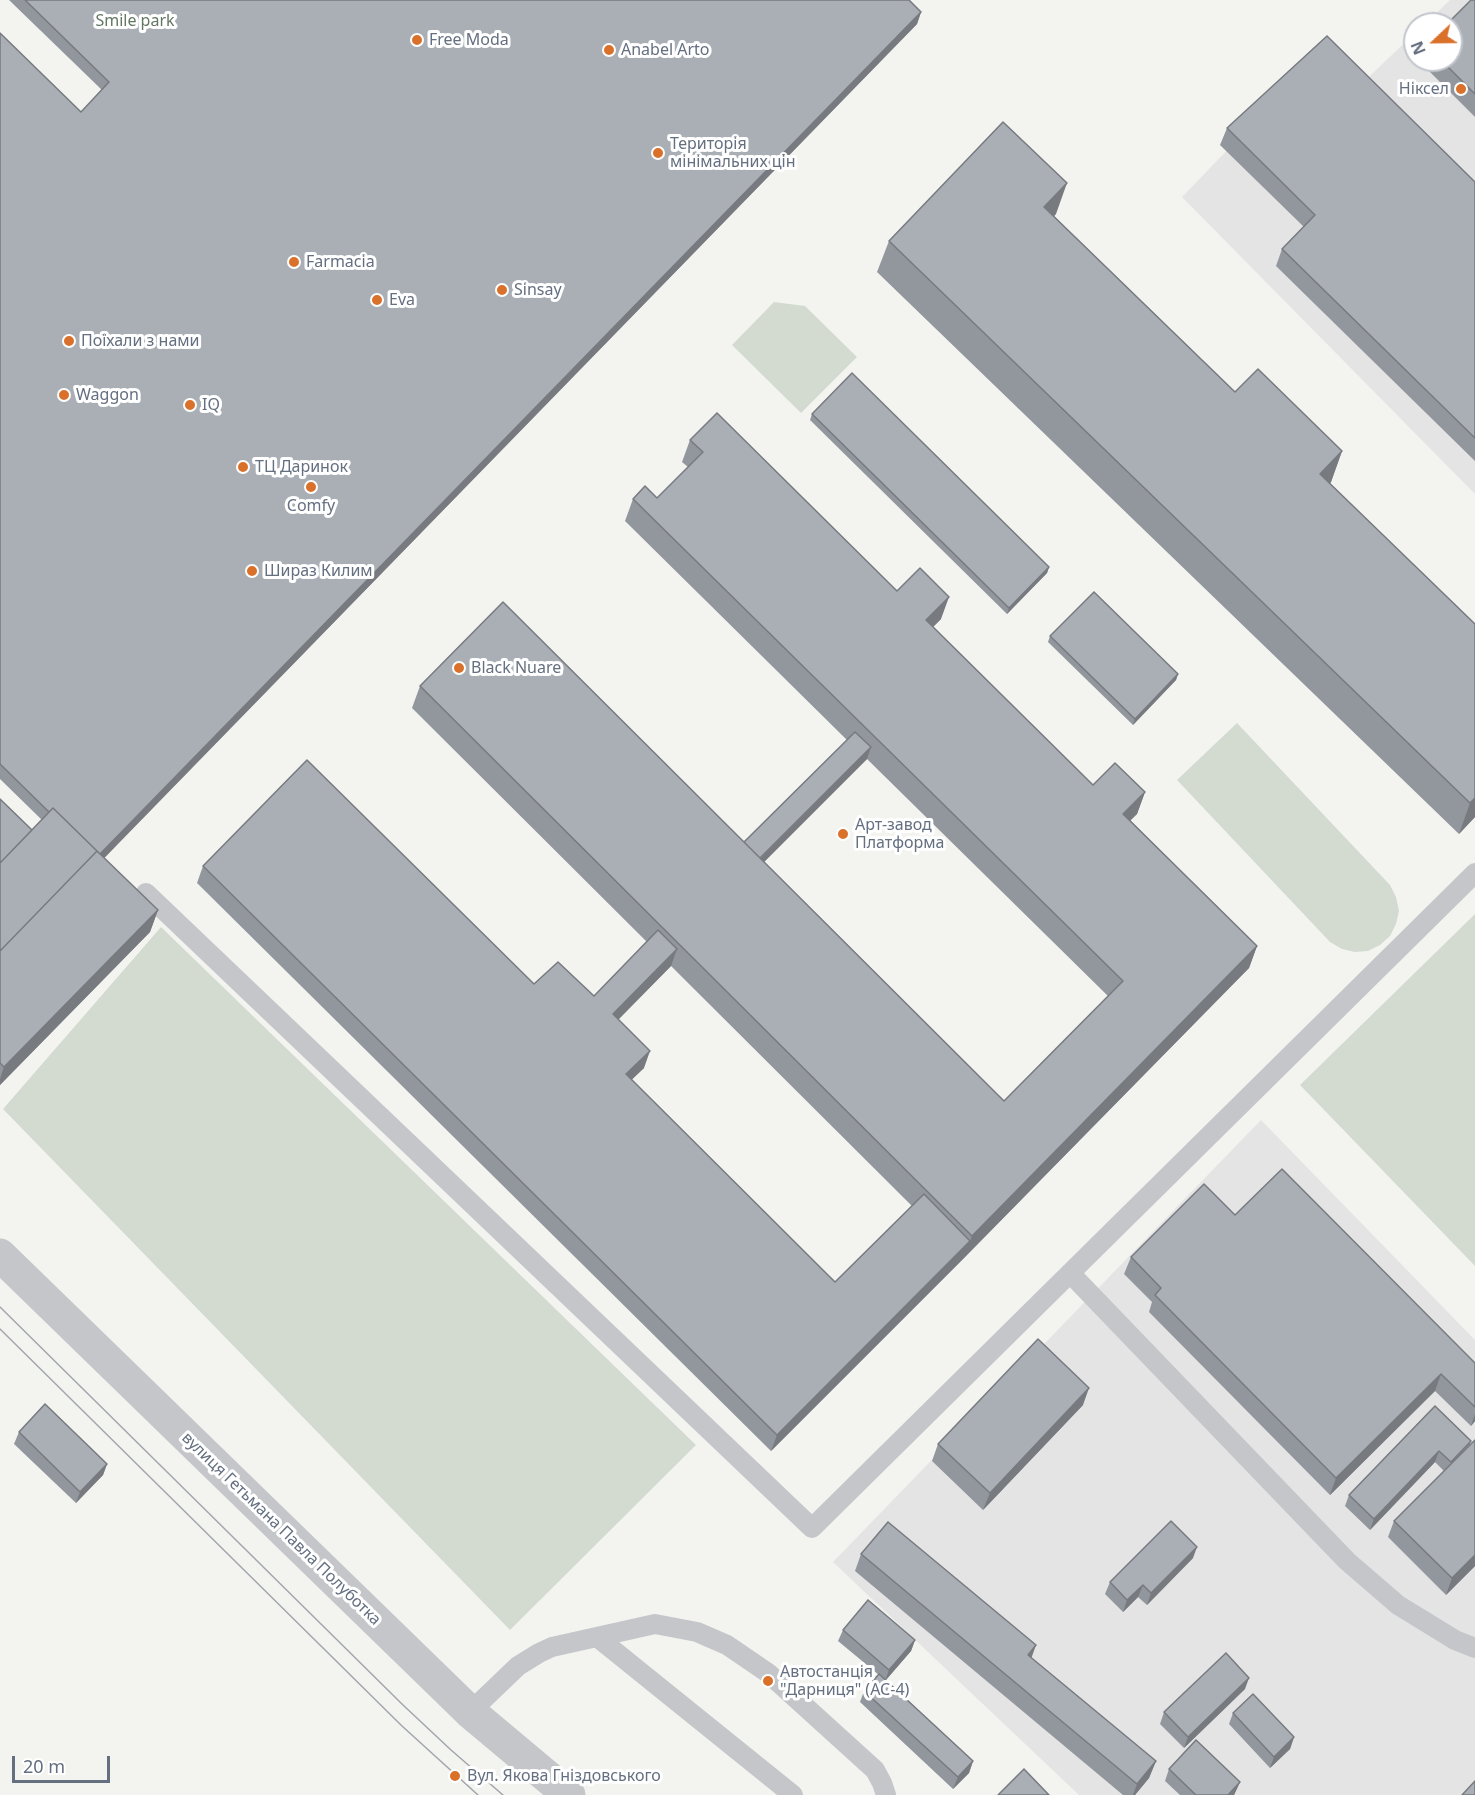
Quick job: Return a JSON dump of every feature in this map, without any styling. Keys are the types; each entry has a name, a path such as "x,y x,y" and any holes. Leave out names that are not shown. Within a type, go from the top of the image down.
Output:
{"street":[{"name":"вулиця Гетьмана Павла Полуботка","path":"0,1255 470,1713 568,1795"}],"lane":[{"path":"146,893 812,1528 1475,873"},
{"path":"1070,1273 1347,1561 1398,1605 1455,1640 1475,1648"},
{"path":"470,1713 518,1666 552,1647 655,1624 697,1632 727,1645 768,1673 875,1770 886,1795"},
{"path":"597,1637 793,1795"}],"shaded area":[{"path":"1450,0 1475,0 1475,494 1182,197 1321,53 1356,89 1403,44 1403,72 1463,72 1463,12 1438,12"},
{"path":"774,302 805,306 857,357 801,413 732,345"},
{"path":"1237,723 1390,885 1399,911 1390,936 1380,945 1368,951 1355,952 1342,949 1330,942 1177,780"},
{"path":"1475,914 1475,1266 1300,1085"},
{"path":"161,927 696,1445 510,1630 3,1109"},
{"path":"1261,1120 1475,1340 1475,1795 1079,1795 833,1562"}],"building":[{"name":"ТЦ Даринок","path":"25,0 909,0 921,12 100,854 53,808 49,812 0,764 0,33 81,112 109,82"},
{"path":"1471,0 1475,0 1475,94 1453,72 1463,72 1463,12 1459,12"},
{"path":"1327,36 1475,182 1475,438 1282,249 1315,215 1227,128"},
{"path":"1003,122 1067,183 1044,207 1235,392 1258,369 1342,451 1320,474 1475,624 1475,798 1470,803 889,241"},
{"path":"852,373 1049,567 1009,608 812,414"},
{"path":"717,413 897,591 920,568 949,597 926,620 1093,785 1115,763 1145,792 1123,814 1257,946 972,1236 420,686 503,602 1004,1101 1123,981 633,499 645,486 657,498 703,452 690,440"},
{"path":"1094,592 1178,674 1135,719 1050,636"},
{"path":"855,732 871,747 760,858 744,842"},
{"path":"307,760 534,984 558,962 594,996 658,930 677,949 613,1014 650,1051 626,1074 835,1282 924,1194 970,1241 777,1435 203,866"},
{"path":"0,799 32,830 0,863"},
{"path":"53,808 97,851 0,951 0,863"},
{"path":"97,851 158,910 4,1067 0,1063 0,951"},
{"path":"1282,1169 1475,1363 1475,1407 1441,1374 1336,1478 1155,1295 1161,1288 1131,1257 1204,1184 1235,1215"},
{"path":"1038,1339 1089,1388 990,1493 938,1444"},
{"path":"45,1404 107,1464 80,1492 19,1432"},
{"path":"1435,1406 1471,1441 1451,1462 1439,1451 1374,1519 1349,1495"},
{"path":"1475,1440 1475,1555 1452,1578 1394,1521"},
{"path":"1171,1521 1197,1547 1151,1593 1143,1585 1127,1600 1110,1582"},
{"path":"888,1522 1036,1645 1028,1655 1156,1761 1137,1784 861,1554"},
{"path":"868,1600 915,1640 889,1670 843,1630"},
{"path":"1226,1653 1249,1678 1188,1737 1164,1712"},
{"path":"879,1674 973,1761 958,1777 864,1691"},
{"path":"1253,1694 1294,1737 1274,1757 1233,1713"},
{"path":"1196,1740 1240,1782 1228,1795 1196,1795 1169,1769"},
{"path":"1024,1769 1049,1795 998,1795"},
{"path":"1475,1781 1475,1795 1462,1795"}],"tram line":[{"path":"0,1307 403,1705 503,1795"},
{"path":"0,1329 402,1726 478,1795"}],"place":[{"name":"Free Moda","path":"417,40"},
{"name":"Anabel Arto","path":"609,50"},
{"name":"Ніксел","path":"1461,89"},
{"name":"Територія мінімальних цін","path":"658,153"},
{"name":"Farmacia","path":"294,262"},
{"name":"Sinsay","path":"502,290"},
{"name":"Eva","path":"377,300"},
{"name":"Поїхали з нами","path":"69,341"},
{"name":"Waggon","path":"64,395"},
{"name":"IQ","path":"190,405"},
{"name":"ТЦ Даринок","path":"243,467"},
{"name":"Comfy","path":"311,487"},
{"name":"Шираз Килим","path":"252,571"},
{"name":"Black Nuare","path":"459,668"},
{"name":"Арт-завод Платформа","path":"843,834"},
{"name":"Автостанція \"Дарниця\" (АС-4)","path":"768,1681"},
{"name":"Вул. Якова Гніздовського","path":"455,1776"}],"park label":[{"name":"Smile park","path":"135,21"}]}
